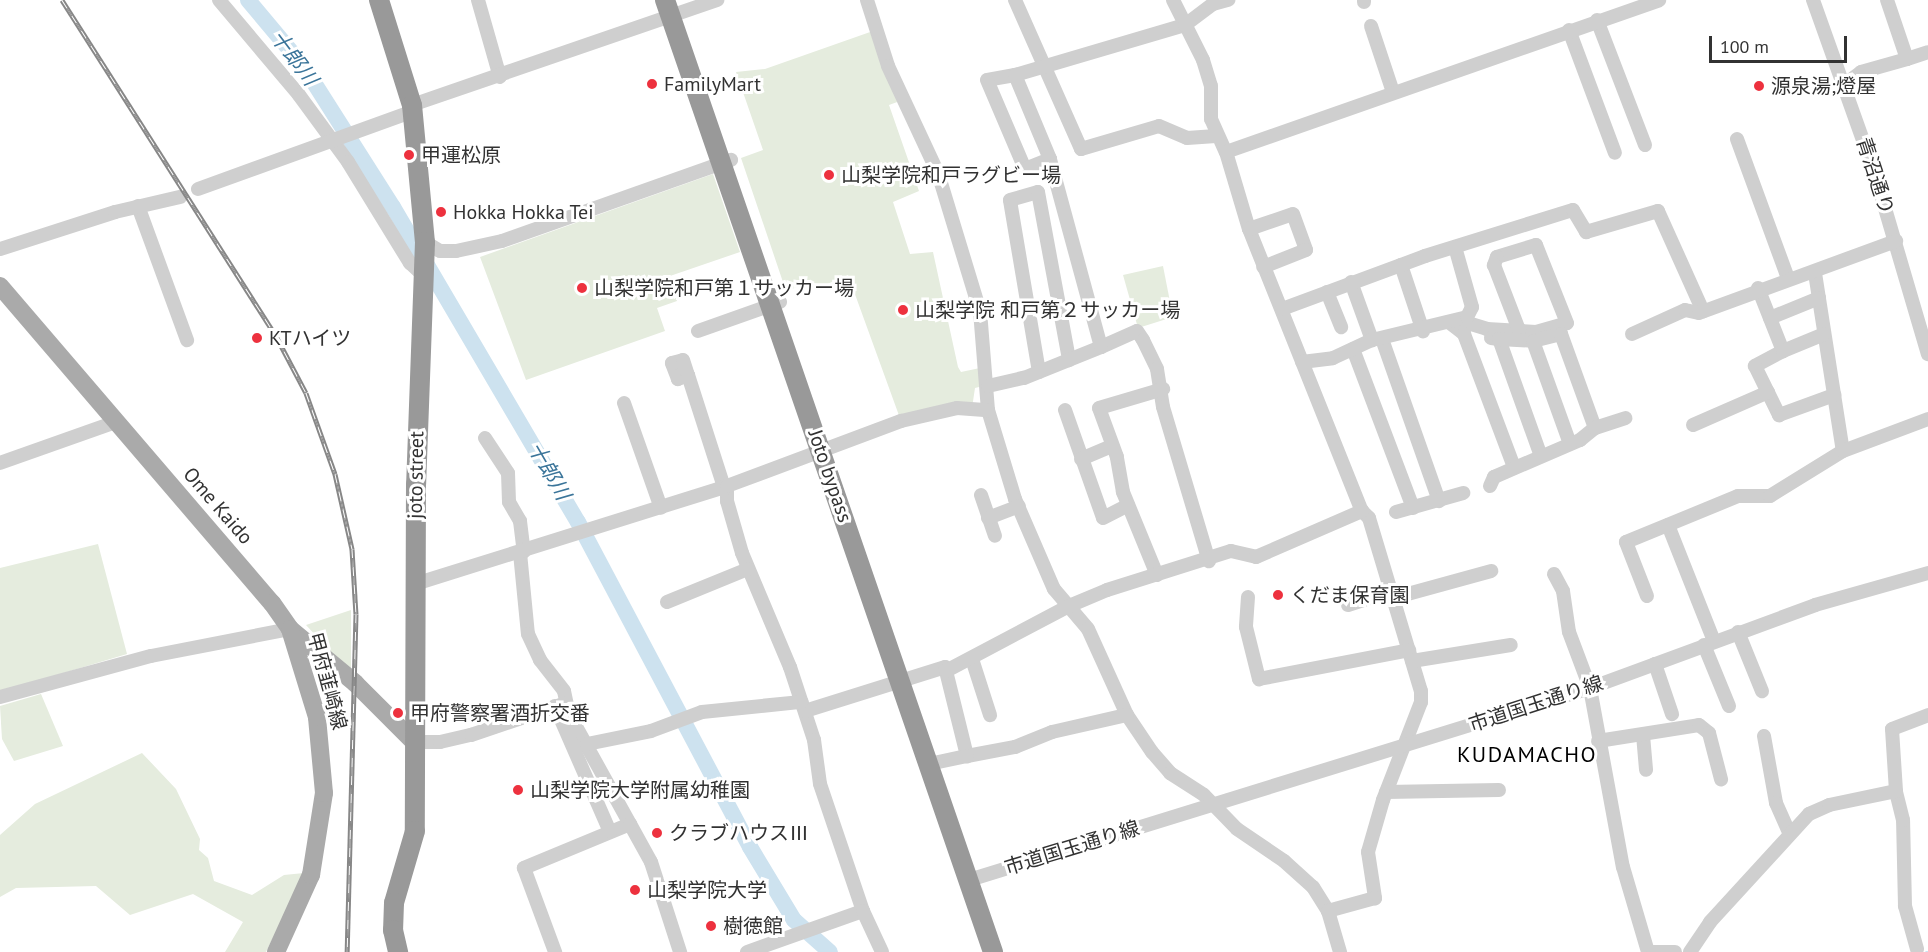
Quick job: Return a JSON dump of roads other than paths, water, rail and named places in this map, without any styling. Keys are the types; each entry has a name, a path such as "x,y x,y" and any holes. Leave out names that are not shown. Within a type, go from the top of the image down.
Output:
{"highway":[{"name":"joto street","path":"380,0 412,108 424,242 415,584 413,844 393,917 398,952"},
{"name":"Joto bypass","path":"673,7 974,879 1005,952"},
{"name":"Joto bypass","path":"974,879 993,952"}],"main road":[{"name":"Ome Kaido","path":"0,286 265,594 290,629 349,678 414,742"},
{"name":"甲府韮崎線","path":"276,952 310,874 324,793 316,717 290,629"}],"street":[{"path":"219,0 331,140 410,263 422,274"},
{"path":"478,0 500,77"},
{"path":"198,189 500,77 673,7 717,0"},
{"path":"867,0 888,66 938,173 980,311 988,386 988,410 1019,506 1054,589 1088,629 1127,714 1170,773 1213,805 1237,829 1291,867 1312,887 1328,911 1340,952"},
{"path":"1015,0 1081,149 1159,126 1187,138 1216,136"},
{"path":"1173,0 1211,86 1211,120 1216,136 1226,152 1263,267 1282,309 1362,511 1369,518 1411,655 1421,702 1386,792 1368,852 1375,898 1328,911"},
{"path":"1050,159 1025,169 987,80 1016,75 1043,65 1185,25 1212,4 1228,0"},
{"name":"青沼通り","path":"1813,0 1896,241 1928,354"},
{"path":"1887,0 1907,58"},
{"path":"1226,152 1654,1"},
{"path":"1597,20 1645,144"},
{"path":"1371,26 1393,92"},
{"path":"1569,30 1615,153"},
{"path":"1844,85 1861,72 1928,52"},
{"path":"1016,75 1050,159 1066,210 1101,347"},
{"path":"1737,139 1788,278"},
{"path":"424,242 440,251 456,251 502,241 726,161"},
{"path":"1040,372 1010,200 1038,192 1069,360"},
{"path":"0,249 138,206 180,197"},
{"path":"138,206 187,340"},
{"path":"1043,218 1066,210"},
{"path":"1282,309 1401,264 1573,210 1586,232 1658,211 1703,311"},
{"path":"1249,229 1293,214 1306,250 1263,267"},
{"path":"1632,334 1685,310 1703,311 1758,288 1788,278 1815,273 1896,241"},
{"path":"1454,321 1487,329 1536,332 1567,323 1536,245 1497,257 1494,266 1518,330"},
{"path":"1302,362 1333,358 1377,340 1423,331 1467,317 1472,307 1455,247"},
{"path":"1401,264 1423,331"},
{"path":"1815,273 1843,451"},
{"path":"1351,282 1377,340 1439,501"},
{"path":"1758,288 1783,351"},
{"path":"1327,292 1341,327"},
{"path":"1770,318 1818,298"},
{"path":"698,331 775,303"},
{"path":"1454,321 1464,334 1514,467"},
{"path":"988,386 1040,372 1137,331 1158,369 1163,389 1163,407 1209,561"},
{"path":"1464,334 1533,341 1560,334 1595,428"},
{"path":"1824,334 1783,351 1755,366 1779,415 1834,395"},
{"path":"1499,339 1541,456"},
{"path":"1533,341 1570,444"},
{"path":"1353,349 1413,508"},
{"path":"688,375 726,487 730,516 748,569 790,667 803,706 820,784 863,910 882,952"},
{"path":"1157,575 1128,505 1097,402 1163,389"},
{"path":"1693,425 1768,392"},
{"path":"624,403 661,508"},
{"path":"415,584 522,553 726,487 930,413 957,408 988,410"},
{"path":"1065,410 1103,518 1128,505"},
{"path":"1490,486 1494,477 1570,444 1595,428 1625,418"},
{"path":"1647,596 1626,542 1738,496 1770,496 1843,451 1928,419"},
{"path":"0,463 116,422"},
{"path":"485,438 508,473 509,502 520,521 528,634 540,660 564,691 561,705 610,832"},
{"path":"1081,459 1112,446"},
{"path":"1396,512 1463,494"},
{"path":"981,495 995,536"},
{"path":"988,518 1019,506"},
{"path":"946,671 1069,606 1157,575 1209,561 1231,551 1256,557 1362,511"},
{"path":"1668,525 1729,706"},
{"path":"667,602 748,569"},
{"path":"1348,605 1491,571"},
{"name":"市道国玉通り線","path":"974,879 1590,688 1815,604 1928,573"},
{"path":"1554,574 1563,591 1569,632 1590,688 1598,741 1627,882 1648,952"},
{"path":"1248,597 1246,627 1259,679 1411,655 1510,645"},
{"path":"0,697 151,656 290,629"},
{"path":"1738,632 1762,691"},
{"path":"972,659 990,715"},
{"path":"1655,664 1672,714"},
{"path":"586,744 664,726 690,716 803,706 905,680 945,667 967,756"},
{"path":"414,742 440,742 471,735 561,705"},
{"path":"561,705 586,744 651,862 680,952"},
{"path":"934,763 1015,747 1052,732 1127,714"},
{"path":"1918,950 1905,906 1903,820 1896,791 1892,729 1928,715"},
{"path":"1598,741 1699,725 1709,733 1720,779"},
{"path":"1643,735 1646,770"},
{"path":"1764,736 1776,803 1790,834"},
{"path":"1386,792 1499,790"},
{"path":"1690,952 1710,922 1790,834 1819,808 1896,791"},
{"path":"555,952 524,868 630,824"},
{"path":"747,952 782,942 863,910"},
{"path":"1653,952 1675,952"}],"waterway":[{"name":"十郎川","path":"248,0 304,67 393,207 578,522 750,847 794,920 830,952"}],"railway":[{"path":"62,0 276,336 306,393 335,474 352,549 356,614 347,952"}],"place":[{"name":"FamilyMart","path":"652,84"},
{"name":"源泉湯;燈屋","path":"1759,86"},
{"name":"甲運松原","path":"409,155"},
{"name":"山梨学院和戸ラグビー場","path":"829,175"},
{"name":"Hokka Hokka Tei","path":"441,212"},
{"name":"山梨学院和戸第１サッカー場","path":"582,288"},
{"name":"山梨学院 和戸第２サッカー場","path":"903,310"},
{"name":"KTハイツ","path":"257,338"},
{"name":"くだま保育園","path":"1278,595"},
{"name":"甲府警察署酒折交番","path":"398,713"},
{"name":"山梨学院大学附属幼稚園","path":"518,790"},
{"name":"クラブハウスⅢ","path":"657,833"},
{"name":"山梨学院大学","path":"635,890"},
{"name":"樹徳館","path":"711,926"}],"district":[{"name":"KUDAMACHO","path":"1527,755"}]}
